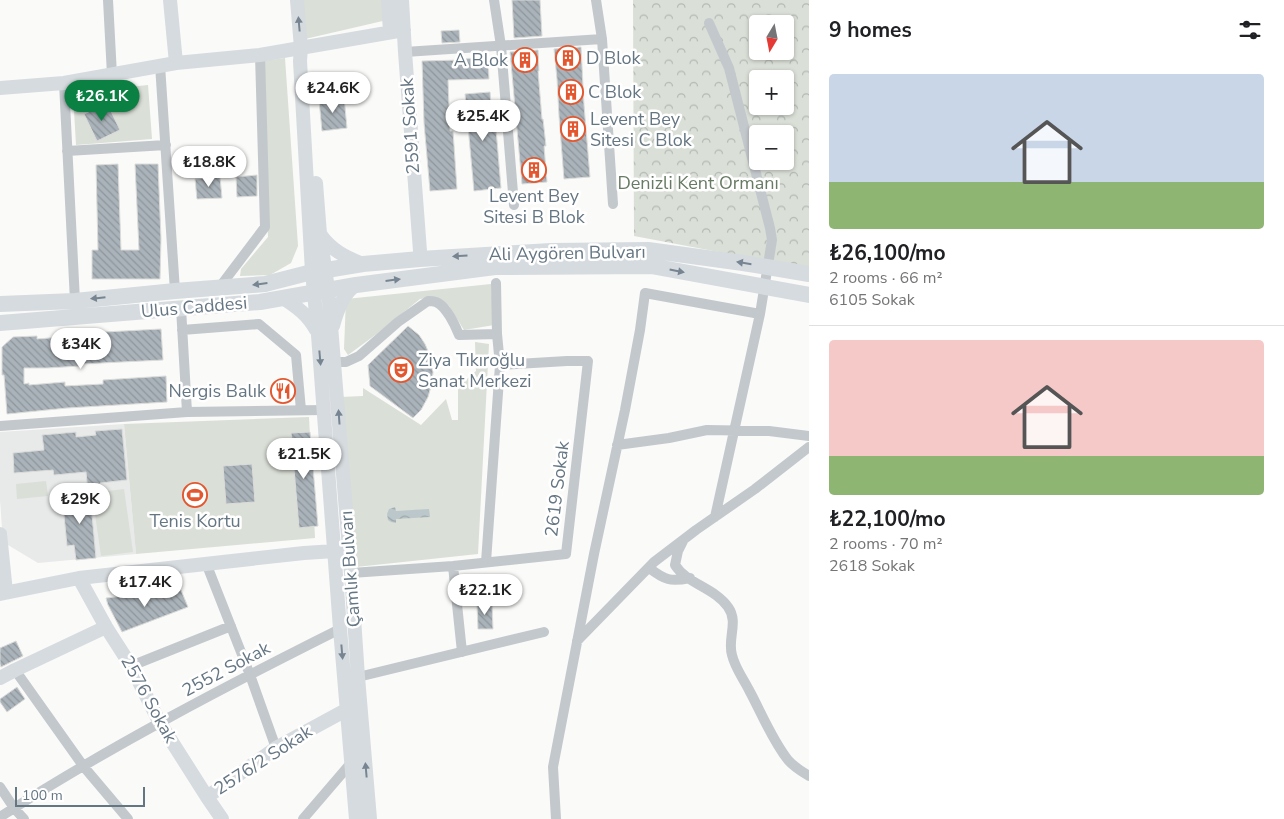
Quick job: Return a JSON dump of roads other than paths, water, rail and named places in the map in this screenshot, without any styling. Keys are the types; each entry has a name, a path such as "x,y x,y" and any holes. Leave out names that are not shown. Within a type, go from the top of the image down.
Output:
{"main road":[{"name":"Ali Aygören Bulvarı","path":"318,271 363,264 430,258 551,251 648,250 809,274"},
{"name":"Ali Aygören Bulvarı","path":"321,290 495,267 651,266 809,295"},
{"name":"Ulus Caddesi","path":"0,304 75,301 265,284 318,271"},
{"name":"Ulus Caddesi","path":"0,323 260,302 321,290"}],"street":[{"path":"108,0 112,75"},
{"path":"170,0 176,63"},
{"path":"289,278 297,270 315,237 300,61 301,48 297,0"},
{"name":"2591 Sokak","path":"388,0 405,52 420,251"},
{"name":"2591 Sokak","path":"397,31 402,0"},
{"path":"494,0 501,46 514,205"},
{"path":"596,0 602,39 613,204"},
{"path":"709,23 729,68 772,240 760,314 715,517"},
{"path":"0,88 64,83 160,65 260,55 397,31"},
{"path":"405,52 602,39"},
{"path":"219,288 265,227 260,55"},
{"path":"160,65 175,291"},
{"path":"64,83 75,301"},
{"path":"67,151 166,144"},
{"path":"315,237 324,239 338,253 363,264"},
{"name":"Çamlık Bulvarı","path":"315,237 324,333 324,410 330,555 340,629 356,819"},
{"path":"486,562 500,365 496,283"},
{"path":"283,298 302,311 324,333 335,317 347,292 356,284"},
{"path":"556,819 553,767 576,642 625,410 645,294 760,314"},
{"path":"334,362 346,362 359,356 398,322 428,301 436,302 446,310 460,335 497,334"},
{"path":"181,308 187,412"},
{"path":"182,330 259,324 296,355 301,410"},
{"name":"Çamlık Bulvarı","path":"324,333 334,362 370,819"},
{"name":"2619 Sokak","path":"351,572 453,566 566,554 588,361 500,365"},
{"path":"0,426 187,412 324,410"},
{"path":"617,444 670,438 707,430 769,431 809,436"},
{"path":"576,642 654,562 755,489 809,447"},
{"path":"0,534 3,593 79,578 206,563 330,555 340,551 347,558 351,572"},
{"path":"683,540 675,565 680,573 722,600 729,608 733,617 730,645 732,656 738,669 787,759 809,776"},
{"path":"206,563 250,675 276,748"},
{"path":"453,566 462,652"},
{"path":"649,568 660,576 671,580 690,578"},
{"name":"2576 Sokak","path":"79,578 106,627 132,666 160,723 220,818"},
{"path":"132,666 231,626"},
{"path":"0,678 106,627"},
{"name":"2552 Sokak","path":"0,817 160,723 340,629"},
{"path":"358,677 544,632"},
{"path":"15,670 84,766 128,819"},
{"name":"2576/2 Sokak","path":"207,797 276,748 346,710"},
{"path":"303,819 350,763"},
{"path":"0,787 24,819"}],"water":[{"path":"395,507 396,511 429,509 430,517 396,519 396,523 391,522 388,520 387,514 389,509"}],"place":[{"name":"D Blok","path":"568,58"},
{"name":"A Blok","path":"525,60"},
{"name":"C Blok","path":"571,92"},
{"name":"Levent Bey Sitesi C Blok","path":"573,129"},
{"name":"Levent Bey Sitesi B Blok","path":"534,170"},
{"name":"Ziya Tıkıroğlu Sanat Merkezi","path":"401,370"},
{"name":"Nergis Balık","path":"283,391"},
{"name":"Tenis Kortu","path":"195,495"}],"park label":[{"name":"Denizli Kent Ormanı","path":"698,183"}]}
